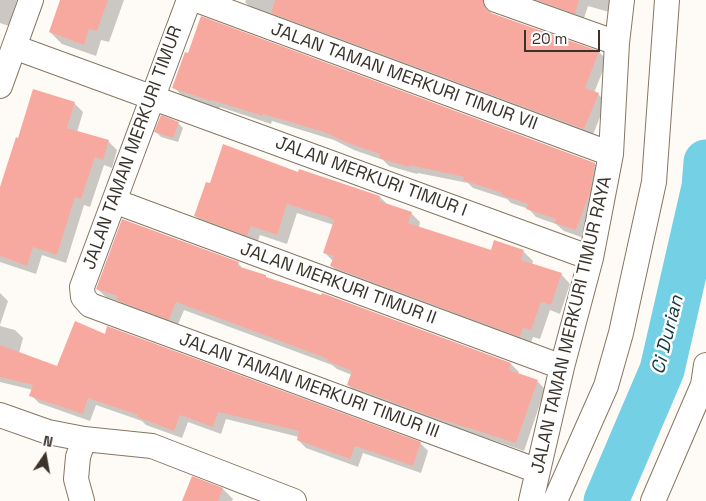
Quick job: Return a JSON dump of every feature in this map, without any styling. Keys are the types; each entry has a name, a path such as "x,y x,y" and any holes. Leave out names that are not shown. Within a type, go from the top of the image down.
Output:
{"street":[{"path":"0,86 31,0"},
{"name":"JALAN TAMAN MERKURI TIMUR","path":"82,297 82,287 188,0"},
{"name":"JALAN TAMAN MERKURI TIMUR VII","path":"197,0 611,154"},
{"path":"496,0 616,43"},
{"name":"JALAN TAMAN MERKURI TIMUR RAYA","path":"531,501 562,367 591,258 611,154 616,43 622,0"},
{"path":"555,501 606,386 621,333 654,182 667,0"},
{"name":"JALAN MERKURI TIMUR I","path":"14,47 591,258"},
{"name":"JALAN MERKURI TIMUR II","path":"114,201 562,367"},
{"name":"JALAN TAMAN MERKURI TIMUR III","path":"82,297 90,305 538,471"},
{"path":"653,501 705,379"},
{"path":"0,415 48,432 84,439 152,446 294,501"},
{"path":"82,501 76,479 78,457 84,439"}],"building":[{"path":"60,0 108,0 97,31 89,29 84,45 49,32"},
{"path":"275,0 483,0 485,9 491,13 599,51 585,88 599,93 584,129 271,13"},
{"path":"537,0 579,0 575,14"},
{"path":"201,16 595,163 590,192 576,230 554,223 556,219 526,209 528,204 463,180 464,177 409,165 409,167 379,158 380,154 345,142 324,132 210,101 172,88 185,52 188,53"},
{"path":"33,89 75,102 67,128 109,140 103,160 95,157 81,199 75,197 57,255 33,247 27,266 0,256 0,187"},
{"path":"161,115 179,122 173,138 154,132"},
{"path":"223,144 298,172 299,169 380,196 379,201 412,212 408,223 491,250 494,240 524,250 521,260 562,273 551,305 541,302 531,330 523,328 520,337 330,266 334,256 323,253 334,220 328,217 287,204 277,235 251,226 247,236 194,216 206,182 210,183"},
{"path":"122,219 239,262 237,266 266,275 266,277 321,295 322,293 511,363 509,370 538,380 516,443 430,416 347,385 352,371 327,361 328,359 176,302 169,320 116,300 118,296 96,289"},
{"path":"75,321 105,334 107,326 421,442 413,466 355,446 350,459 297,440 299,431 218,412 213,427 180,415 174,431 137,417 138,415 88,398 83,414 29,396 33,385 0,377 0,345 57,366"},
{"path":"192,476 223,488 218,501 182,501"}],"waterway":[{"name":"Ci Durian","path":"606,501 662,370 704,187 706,162"}]}
